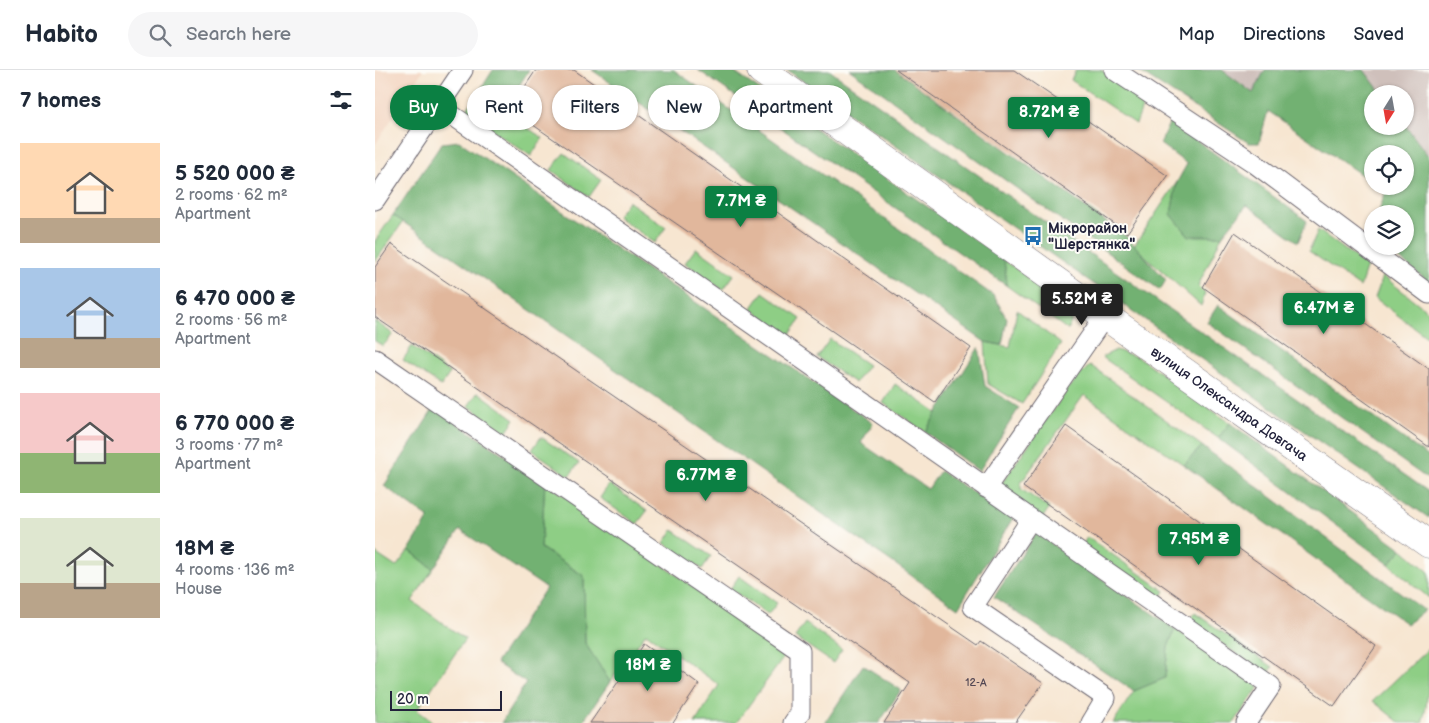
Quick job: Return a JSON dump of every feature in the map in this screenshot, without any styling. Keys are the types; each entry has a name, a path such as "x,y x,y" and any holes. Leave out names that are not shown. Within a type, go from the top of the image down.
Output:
{"street":[{"name":"вулиця Олександра Довгача","path":"761,70 1105,316 1429,544"}],"lane":[{"path":"453,85 463,70"},
{"path":"1114,70 1254,163 1429,294"},
{"path":"457,119 1271,686 1246,723"},
{"path":"375,200 423,130"},
{"path":"986,488 1105,316"},
{"path":"375,359 800,651 799,714 793,723"},
{"path":"1031,519 973,607 1106,698 1091,723"}],"shaded area":[{"path":"375,70 423,70 413,85 390,85 390,122 375,145"},
{"path":"1222,70 1265,70 1253,93"},
{"path":"1364,70 1429,70 1429,157 1412,135 1414,85 1375,85"}],"green space":[{"path":"493,70 529,70 519,85 483,85"},
{"path":"592,70 674,70 695,85 648,85 648,109 638,102 638,85 614,85"},
{"path":"698,70 731,70 753,85 730,85 730,92"},
{"path":"787,70 829,70 850,85 808,85"},
{"path":"850,70 895,70 1127,237 1166,280 1160,290"},
{"path":"1076,70 1101,70 1145,100 1136,124 1071,80"},
{"path":"1137,70 1222,70 1253,93 1265,70 1364,70 1375,85 1364,85 1364,135 1412,135 1429,157 1429,282 1394,255 1414,255 1414,205 1381,205 1385,195 1414,195 1414,145 1364,145 1364,177 1268,111 1259,143 1249,143"},
{"path":"851,85 1429,492 1429,518 851,115"},
{"path":"720,102 730,110 730,130 759,130 994,296 1007,319 1002,345 985,342 679,130 720,130"},
{"path":"1170,121 1307,221 1298,242 1247,205 1222,236 1189,236 1171,214 1177,182 1187,164 1160,144"},
{"path":"492,130 531,130 543,138 531,156"},
{"path":"784,130 817,130 1004,260 1007,286"},
{"path":"459,141 873,423 861,443 928,489 940,471 1013,518 958,608 393,215 442,143"},
{"path":"564,153 601,180 589,197 551,170"},
{"path":"1177,182 1171,214 1189,235 1222,236 1198,286 1205,293 1201,306 1134,246"},
{"path":"628,201 666,227 655,243 617,216"},
{"path":"393,215 403,222 375,262 375,241"},
{"path":"1318,230 1367,266 1360,287 1309,251"},
{"path":"696,248 734,275 723,290 685,263"},
{"path":"1004,260 1069,309 1072,319 1068,330 1007,286"},
{"path":"1383,276 1429,312 1428,338 1375,298"},
{"path":"763,292 801,319 789,336 751,309"},
{"path":"1218,305 1429,457 1429,480 1207,322"},
{"path":"1017,310 1061,344 1022,404 988,384 985,342 1010,347"},
{"path":"375,321 393,334 383,346 375,341"},
{"path":"830,339 868,365 855,383 817,357"},
{"path":"412,346 450,373 441,386 403,360"},
{"path":"979,347 985,386 1019,408 979,471 925,432"},
{"path":"1116,350 1140,358 1230,423 1218,438 1102,357"},
{"path":"1090,365 1202,446 1184,465 1084,395 1021,483 1021,489 1049,508 1042,519 999,487 1069,387"},
{"path":"895,384 937,413 925,432 883,403"},
{"path":"478,392 515,419 506,432 468,406"},
{"path":"434,408 545,482 541,548 584,576 585,643 610,682 582,723 501,723 526,683 496,663 546,588 460,530 433,569 409,550 429,518 384,486"},
{"path":"1230,423 1402,549 1389,564 1218,438"},
{"path":"541,437 579,463 569,476 532,450"},
{"path":"1202,446 1424,610 1407,624 1184,465"},
{"path":"545,482 787,653 736,723 695,723 719,685 646,633 610,682 585,643 584,576 541,548"},
{"path":"609,484 647,511 637,524 600,498"},
{"path":"673,530 711,556 702,569 664,543"},
{"path":"1036,533 1175,629 1168,647 1165,678 1134,691 994,597"},
{"path":"1087,537 1165,591 1159,600 1082,546"},
{"path":"1402,549 1429,572 1429,598 1389,564"},
{"path":"409,550 433,569 412,601 465,639 417,710 434,723 375,723 375,553 396,567"},
{"path":"739,576 777,603 768,615 730,589"},
{"path":"1195,613 1273,667 1267,675 1189,621"},
{"path":"805,623 842,650 833,663 795,637"},
{"path":"1175,629 1259,687 1234,723 1113,723 1134,691 1165,678 1168,647"},
{"path":"1429,648 1429,676 1422,723 1400,723 1373,701"},
{"path":"863,665 901,690 879,723 825,723"}],"building":[{"path":"536,70 574,70 595,85 552,85 552,130 638,130 638,115 648,122 648,130 660,130 971,348 935,402 540,130 542,130 542,85 526,85"},
{"path":"896,70 1014,70 1168,176 1127,233"},
{"path":"1235,232 1429,369 1429,447 1203,287"},
{"path":"391,244 978,645 981,641 1043,683 1015,723 884,723 910,683 375,317 375,267"},
{"path":"1066,426 1376,646 1334,706 1023,487"},
{"path":"644,644 699,684 673,723 590,723"}],"place":[{"name":"Мікрорайон \"Шерстянка\"","path":"1033,236"}]}
